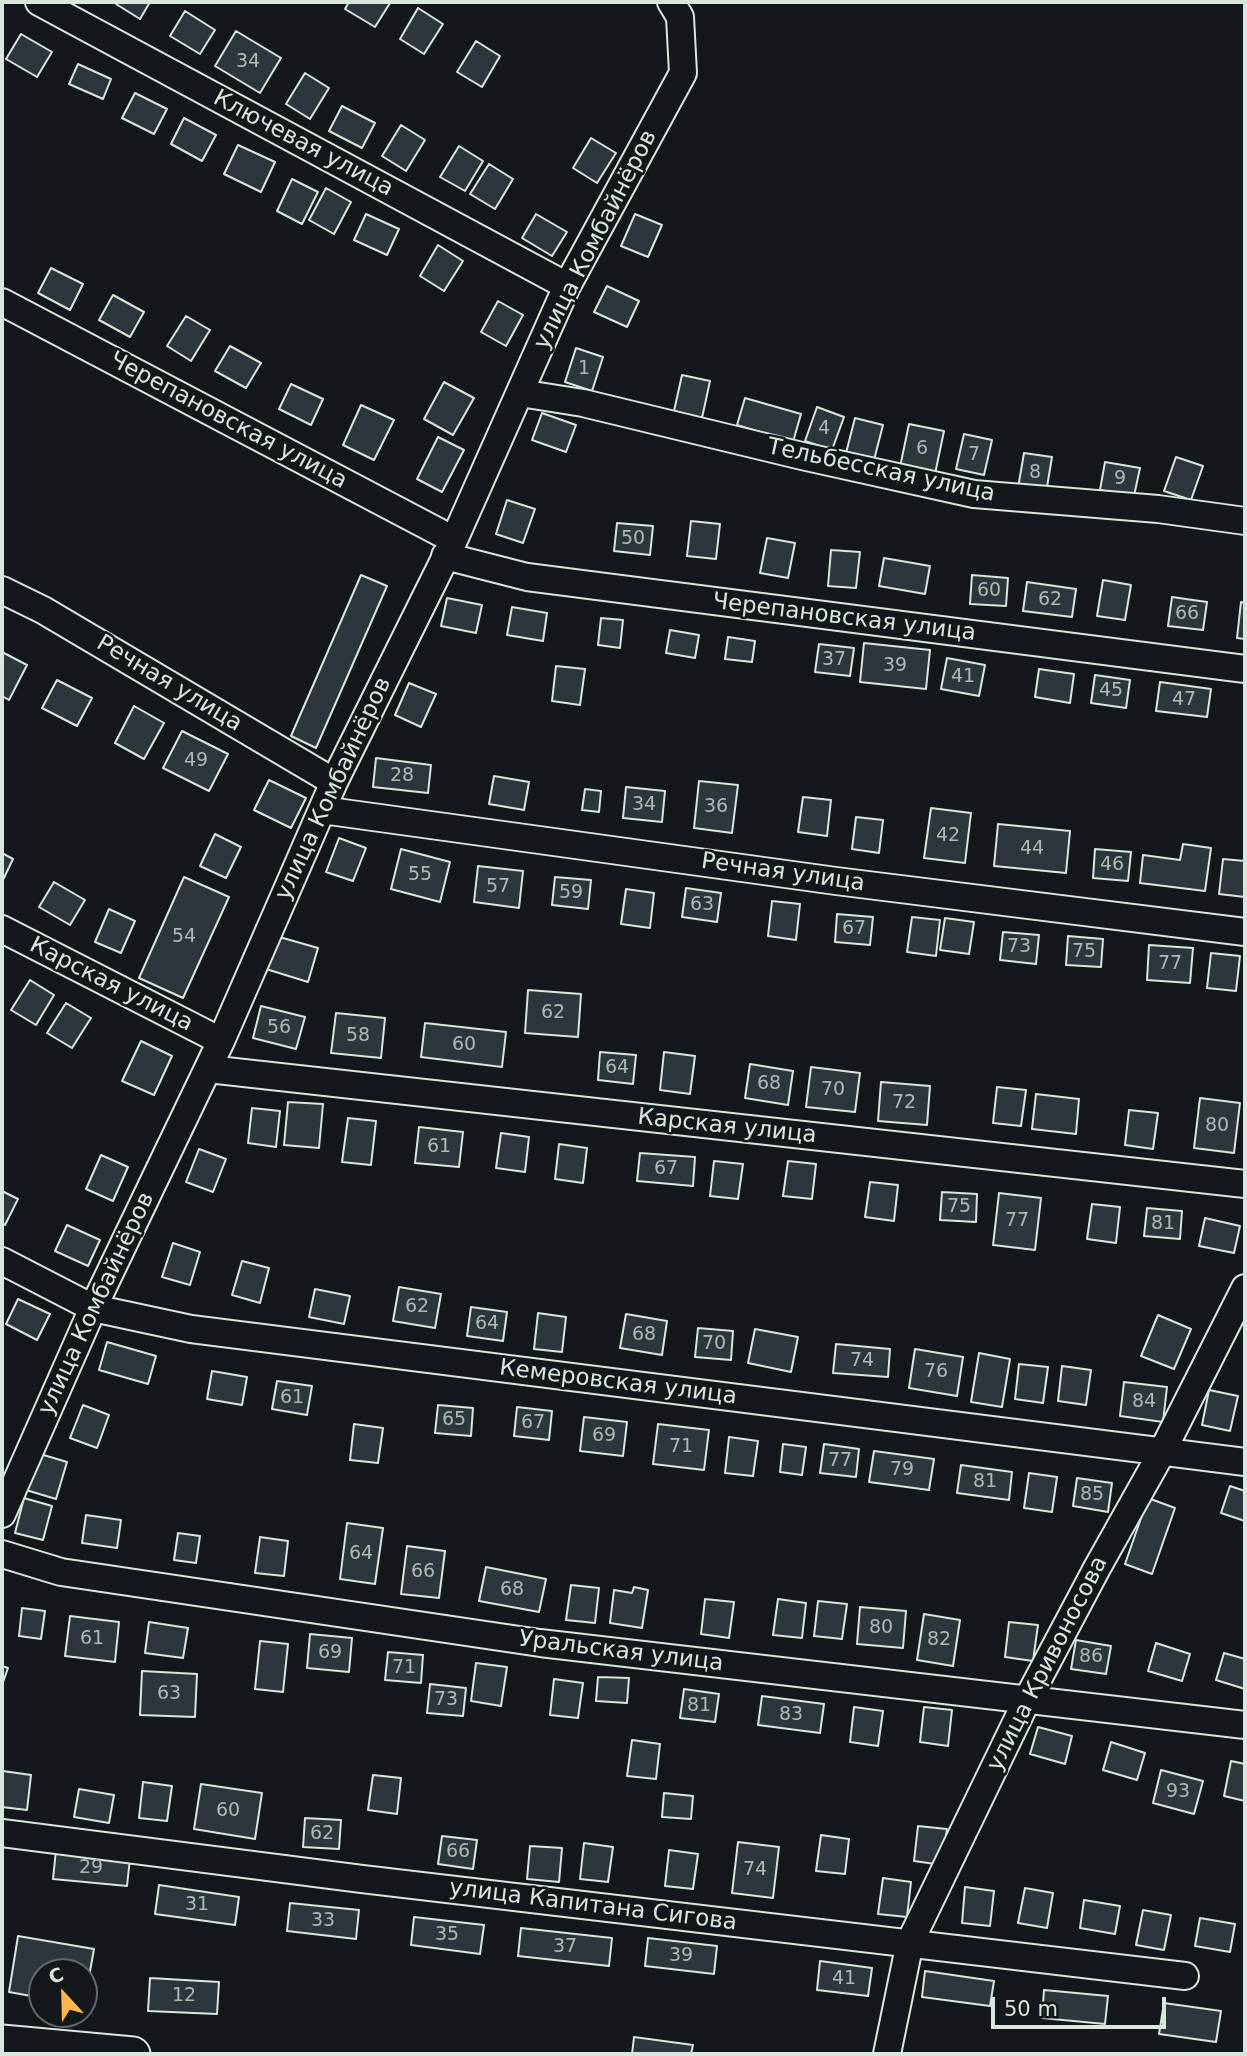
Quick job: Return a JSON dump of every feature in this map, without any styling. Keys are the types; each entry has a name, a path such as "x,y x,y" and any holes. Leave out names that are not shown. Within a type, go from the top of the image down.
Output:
{"main road":[{"path":"2,2042 133,2054"}],"street":[{"name":"Ключевая улица","path":"39,2 567,286"},
{"name":"улица Комбайнёров","path":"2,1514 93,1308 221,1041 334,782 450,548 567,286 683,73 680,17 671,2"},
{"name":"Черепановская улица","path":"2,302 450,548 527,577 1245,669"},
{"name":"Тельбесская улица","path":"520,393 583,403 974,494 1158,509 1245,521"},
{"name":"Речная улица","path":"2,590 43,610 334,782"},
{"name":"Речная улица","path":"322,810 836,881 1245,932"},
{"name":"Карская улица","path":"2,929 221,1041"},
{"name":"Карская улица","path":"208,1069 1245,1184"},
{"name":"Кемеровская улица","path":"2,1261 93,1308 191,1329 1245,1462"},
{"name":"улица Кривоносова","path":"887,2054 910,1942 1027,1700 1162,1452 1245,1288"},
{"name":"Уральская улица","path":"2,1554 61,1572 540,1643 1245,1725"},
{"name":"улица Капитана Сигова","path":"2,1833 362,1880 1185,1976"}],"building":[{"path":"150,2 140,19 116,4"},
{"path":"349,2 390,3 375,27 345,9"},
{"path":"418,8 443,24 424,54 400,39"},
{"path":"185,11 215,30 200,54 170,36"},
{"path":"236,31 281,58 260,93 215,66"},
{"path":"21,34 52,52 37,77 6,59"},
{"path":"476,41 500,56 482,87 457,72"},
{"path":"78,64 111,79 103,99 69,84"},
{"path":"305,73 329,88 310,119 286,104"},
{"path":"135,93 167,109 154,134 122,118"},
{"path":"342,106 375,123 362,148 329,131"},
{"path":"184,118 216,135 202,161 171,144"},
{"path":"401,125 425,140 406,171 382,156"},
{"path":"591,138 616,153 597,183 573,168"},
{"path":"238,145 275,162 261,192 224,174"},
{"path":"459,146 483,161 465,191 440,177"},
{"path":"489,164 513,179 495,209 470,194"},
{"path":"292,179 318,192 302,224 277,211"},
{"path":"326,188 351,202 334,234 309,220"},
{"path":"366,214 399,229 387,255 354,240"},
{"path":"536,214 567,232 552,256 522,238"},
{"path":"635,214 662,225 648,257 621,246"},
{"path":"438,245 463,261 444,291 420,276"},
{"path":"51,268 83,284 70,310 38,293"},
{"path":"607,286 639,301 627,327 594,312"},
{"path":"113,295 144,312 130,337 99,320"},
{"path":"498,301 523,315 506,346 481,332"},
{"path":"186,316 210,330 191,361 167,346"},
{"path":"230,346 261,363 246,388 215,371"},
{"path":"576,348 603,357 592,391 565,382"},
{"path":"682,375 710,381 702,418 674,411"},
{"path":"444,382 474,398 453,435 424,419"},
{"path":"291,384 323,399 311,425 279,409"},
{"path":"745,398 801,414 793,442 737,425"},
{"path":"361,405 394,420 374,460 343,445"},
{"path":"817,407 844,417 832,450 805,441"},
{"path":"542,413 576,425 566,452 532,440"},
{"path":"855,418 883,425 874,460 846,453"},
{"path":"909,424 944,431 935,474 900,467"},
{"path":"964,434 992,440 984,475 956,469"},
{"path":"438,437 464,450 442,492 417,479"},
{"path":"1024,453 1052,457 1046,493 1018,488"},
{"path":"1176,457 1203,466 1191,500 1164,491"},
{"path":"1105,462 1140,468 1134,496 1100,490"},
{"path":"507,500 535,509 523,543 496,534"},
{"path":"691,521 720,524 716,559 687,556"},
{"path":"617,523 653,526 650,555 614,551"},
{"path":"767,538 795,543 788,578 760,573"},
{"path":"831,550 860,552 856,588 828,586"},
{"path":"884,558 930,566 925,594 879,586"},
{"path":"361,575 387,586 316,748 291,736"},
{"path":"972,575 1008,578 1006,606 970,604"},
{"path":"1103,580 1131,585 1125,620 1097,616"},
{"path":"1027,582 1076,589 1072,617 1023,611"},
{"path":"1172,597 1207,602 1203,630 1168,626"},
{"path":"447,598 482,605 476,633 441,626"},
{"path":"1241,602 1245,603 1245,639 1237,638"},
{"path":"512,607 547,613 543,641 507,635"},
{"path":"601,618 623,620 620,648 598,645"},
{"path":"670,630 699,635 695,658 666,653"},
{"path":"728,637 755,641 752,662 725,659"},
{"path":"864,643 930,650 926,689 860,682"},
{"path":"819,644 854,648 850,676 815,672"},
{"path":"2,652 27,665 9,700 2,696"},
{"path":"947,658 985,665 979,696 941,689"},
{"path":"556,666 585,669 580,705 552,701"},
{"path":"1039,669 1074,674 1070,703 1035,697"},
{"path":"1095,675 1130,680 1126,708 1091,703"},
{"path":"57,680 92,698 77,726 42,708"},
{"path":"1160,682 1211,689 1207,717 1156,711"},
{"path":"409,683 436,694 421,727 395,715"},
{"path":"134,706 164,723 144,759 115,743"},
{"path":"182,731 228,754 209,791 163,768"},
{"path":"376,758 431,765 428,793 373,787"},
{"path":"494,776 529,782 524,810 489,804"},
{"path":"269,780 306,798 291,828 254,810"},
{"path":"699,781 738,785 732,833 694,828"},
{"path":"626,787 665,791 662,822 623,818"},
{"path":"585,789 601,791 599,812 582,810"},
{"path":"803,797 831,800 827,836 798,832"},
{"path":"931,808 971,813 965,863 924,858"},
{"path":"856,817 883,820 879,853 852,849"},
{"path":"998,824 1070,831 1066,873 994,866"},
{"path":"215,834 241,847 226,878 200,866"},
{"path":"339,838 366,848 353,881 326,872"},
{"path":"1183,844 1211,848 1205,891 1140,883 1143,855 1180,860"},
{"path":"401,849 450,862 440,902 391,889"},
{"path":"1095,849 1131,852 1128,881 1093,878"},
{"path":"2,853 13,859 2,882"},
{"path":"1223,859 1245,861 1245,897 1219,894"},
{"path":"478,866 523,871 519,908 474,902"},
{"path":"184,877 229,897 183,998 139,978"},
{"path":"555,877 591,880 588,909 552,905"},
{"path":"54,882 85,900 70,925 39,907"},
{"path":"686,888 721,893 717,922 682,917"},
{"path":"626,889 654,893 650,928 621,924"},
{"path":"772,901 800,904 796,940 768,936"},
{"path":"109,909 135,921 121,953 95,942"},
{"path":"837,914 873,917 870,945 835,942"},
{"path":"912,917 940,920 936,956 907,952"},
{"path":"945,918 974,922 969,954 940,950"},
{"path":"1003,932 1039,935 1036,964 1000,960"},
{"path":"276,936 318,948 308,982 266,969"},
{"path":"1068,936 1103,939 1101,967 1066,965"},
{"path":"1149,945 1193,948 1190,983 1147,980"},
{"path":"1211,953 1240,956 1236,991 1207,988"},
{"path":"30,980 54,995 36,1025 11,1010"},
{"path":"528,990 581,994 578,1037 525,1033"},
{"path":"66,1003 91,1018 72,1048 47,1033"},
{"path":"261,1006 305,1017 296,1049 253,1038"},
{"path":"336,1013 385,1018 381,1058 331,1053"},
{"path":"425,1023 506,1032 502,1067 421,1057"},
{"path":"141,1041 172,1056 154,1095 122,1081"},
{"path":"600,1052 636,1055 633,1084 598,1080"},
{"path":"664,1052 695,1056 690,1094 660,1090"},
{"path":"750,1064 793,1071 788,1105 745,1098"},
{"path":"811,1067 860,1073 855,1112 806,1107"},
{"path":"881,1082 930,1086 927,1125 878,1121"},
{"path":"997,1087 1026,1090 1021,1126 993,1123"},
{"path":"1036,1094 1079,1099 1076,1134 1032,1129"},
{"path":"1200,1098 1240,1103 1234,1153 1194,1148"},
{"path":"288,1102 323,1104 319,1148 284,1145"},
{"path":"252,1108 280,1111 276,1147 248,1143"},
{"path":"1129,1110 1158,1113 1153,1149 1125,1145"},
{"path":"348,1118 376,1121 371,1165 342,1162"},
{"path":"419,1127 463,1132 459,1167 415,1163"},
{"path":"501,1133 529,1137 525,1172 496,1168"},
{"path":"559,1144 587,1148 583,1183 555,1179"},
{"path":"199,1149 226,1159 213,1192 186,1182"},
{"path":"640,1153 695,1157 693,1186 637,1181"},
{"path":"101,1155 128,1167 113,1201 86,1189"},
{"path":"714,1161 743,1164 738,1199 710,1196"},
{"path":"788,1161 816,1164 812,1199 783,1196"},
{"path":"870,1182 898,1185 894,1221 865,1217"},
{"path":"2,1191 18,1199 5,1225 2,1223"},
{"path":"942,1192 977,1194 976,1222 940,1220"},
{"path":"999,1193 1041,1198 1035,1250 993,1245"},
{"path":"1092,1204 1120,1207 1116,1243 1087,1239"},
{"path":"1147,1208 1182,1211 1180,1239 1144,1236"},
{"path":"1205,1218 1240,1226 1234,1253 1199,1246"},
{"path":"67,1225 100,1240 88,1266 55,1251"},
{"path":"173,1243 200,1252 190,1285 162,1277"},
{"path":"242,1261 269,1268 260,1303 232,1295"},
{"path":"399,1287 441,1294 435,1328 393,1321"},
{"path":"315,1289 350,1296 344,1324 309,1317"},
{"path":"18,1299 50,1314 37,1340 6,1324"},
{"path":"471,1307 507,1312 503,1341 467,1336"},
{"path":"538,1313 566,1317 562,1352 534,1349"},
{"path":"626,1314 667,1321 662,1355 620,1348"},
{"path":"1158,1315 1191,1329 1174,1369 1141,1356"},
{"path":"698,1328 733,1331 731,1360 695,1357"},
{"path":"755,1329 798,1337 791,1372 748,1363"},
{"path":"107,1342 156,1356 148,1384 99,1370"},
{"path":"836,1344 890,1349 888,1377 833,1373"},
{"path":"915,1349 963,1357 957,1396 909,1388"},
{"path":"979,1353 1010,1359 1002,1407 971,1402"},
{"path":"1019,1364 1048,1367 1043,1403 1015,1399"},
{"path":"1062,1366 1091,1370 1086,1405 1058,1401"},
{"path":"212,1371 247,1377 242,1405 207,1399"},
{"path":"277,1381 312,1386 307,1415 272,1409"},
{"path":"1124,1382 1167,1387 1163,1422 1120,1416"},
{"path":"1209,1390 1238,1396 1230,1431 1202,1425"},
{"path":"83,1405 109,1415 97,1448 70,1438"},
{"path":"438,1405 473,1408 471,1436 435,1433"},
{"path":"517,1407 552,1411 549,1440 514,1436"},
{"path":"584,1417 627,1422 623,1456 580,1451"},
{"path":"354,1424 383,1428 378,1463 350,1460"},
{"path":"658,1424 709,1430 704,1470 653,1464"},
{"path":"729,1437 758,1441 753,1476 725,1473"},
{"path":"783,1444 806,1447 802,1475 780,1472"},
{"path":"824,1444 859,1449 856,1477 820,1473"},
{"path":"874,1451 934,1459 929,1490 869,1482"},
{"path":"37,1453 67,1462 56,1499 26,1490"},
{"path":"961,1465 1012,1472 1009,1500 957,1493"},
{"path":"1029,1473 1057,1477 1052,1512 1024,1508"},
{"path":"1077,1478 1112,1483 1108,1512 1073,1506"},
{"path":"1230,1486 1245,1491 1245,1521 1221,1513"},
{"path":"24,1498 52,1506 43,1540 15,1533"},
{"path":"1148,1498 1175,1508 1152,1574 1125,1564"},
{"path":"86,1515 121,1520 117,1548 82,1543"},
{"path":"347,1523 383,1528 375,1584 340,1579"},
{"path":"178,1533 200,1536 196,1563 174,1560"},
{"path":"260,1537 288,1541 284,1576 255,1573"},
{"path":"407,1546 445,1551 439,1598 401,1594"},
{"path":"486,1567 546,1579 539,1612 479,1601"},
{"path":"571,1585 599,1588 595,1623 566,1620"},
{"path":"634,1587 648,1590 642,1628 610,1623 614,1590 632,1593"},
{"path":"705,1599 734,1602 729,1638 701,1634"},
{"path":"778,1599 806,1603 802,1638 773,1635"},
{"path":"818,1601 847,1604 842,1639 814,1636"},
{"path":"860,1607 906,1611 903,1648 857,1644"},
{"path":"22,1608 45,1611 41,1639 19,1636"},
{"path":"924,1614 960,1620 953,1666 917,1660"},
{"path":"70,1616 119,1622 115,1662 65,1656"},
{"path":"149,1622 188,1628 183,1658 145,1653"},
{"path":"1009,1622 1038,1625 1033,1661 1005,1657"},
{"path":"310,1634 352,1638 349,1672 307,1668"},
{"path":"1076,1640 1111,1646 1106,1674 1071,1669"},
{"path":"260,1641 288,1644 283,1692 255,1689"},
{"path":"1156,1643 1190,1654 1182,1681 1148,1671"},
{"path":"388,1652 423,1655 421,1683 385,1680"},
{"path":"1224,1653 1245,1659 1245,1689 1216,1680"},
{"path":"476,1663 507,1667 501,1706 471,1701"},
{"path":"2,1666 8,1668 2,1685"},
{"path":"142,1671 197,1674 195,1717 140,1715"},
{"path":"598,1677 629,1678 627,1703 596,1701"},
{"path":"554,1679 583,1683 578,1718 550,1715"},
{"path":"430,1684 466,1688 463,1716 427,1713"},
{"path":"684,1689 719,1694 715,1722 680,1718"},
{"path":"762,1696 824,1704 820,1733 758,1725"},
{"path":"854,1707 883,1711 878,1746 850,1742"},
{"path":"924,1707 952,1710 948,1746 920,1742"},
{"path":"1038,1727 1072,1736 1065,1764 1030,1754"},
{"path":"632,1740 660,1744 656,1779 627,1776"},
{"path":"1111,1742 1145,1753 1137,1780 1103,1770"},
{"path":"1231,1761 1245,1764 1245,1801 1224,1796"},
{"path":"1161,1770 1203,1781 1194,1814 1153,1803"},
{"path":"3,1771 31,1775 27,1810 2,1807"},
{"path":"373,1775 401,1778 397,1814 368,1810"},
{"path":"143,1782 172,1786 167,1821 139,1818"},
{"path":"201,1784 262,1793 255,1839 194,1829"},
{"path":"79,1789 114,1795 109,1823 74,1817"},
{"path":"664,1793 693,1796 691,1819 662,1817"},
{"path":"305,1818 341,1820 339,1849 303,1847"},
{"path":"918,1826 947,1829 942,1865 914,1861"},
{"path":"821,1835 849,1839 845,1874 816,1871"},
{"path":"442,1836 477,1840 473,1869 438,1864"},
{"path":"738,1842 779,1847 773,1898 732,1893"},
{"path":"584,1843 613,1847 608,1882 580,1879"},
{"path":"530,1846 562,1848 559,1882 527,1879"},
{"path":"56,1850 130,1858 127,1886 53,1879"},
{"path":"669,1850 698,1854 693,1889 665,1886"},
{"path":"883,1878 911,1882 907,1917 878,1914"},
{"path":"159,1885 239,1897 235,1925 155,1914"},
{"path":"965,1887 994,1891 990,1926 962,1923"},
{"path":"1025,1888 1053,1893 1047,1928 1018,1923"},
{"path":"1084,1900 1120,1906 1115,1934 1080,1928"},
{"path":"290,1903 359,1910 356,1939 287,1931"},
{"path":"1143,1910 1171,1915 1164,1950 1136,1945"},
{"path":"414,1917 484,1925 480,1954 411,1945"},
{"path":"1200,1918 1235,1924 1230,1952 1195,1946"},
{"path":"521,1928 612,1938 609,1966 518,1956"},
{"path":"18,1936 94,1949 92,1958 28,1958 28,1995 9,1992"},
{"path":"648,1938 717,1946 714,1974 645,1966"},
{"path":"820,1961 872,1968 868,1996 817,1990"},
{"path":"925,1971 994,1981 990,2006 922,1997"},
{"path":"150,1978 219,1982 217,2014 148,2011"},
{"path":"1044,1990 1108,1996 1105,2024 1042,2018"},
{"path":"1164,2003 1221,2011 1216,2042 1159,2034"},
{"path":"634,2037 693,2045 691,2054 632,2054"}]}
